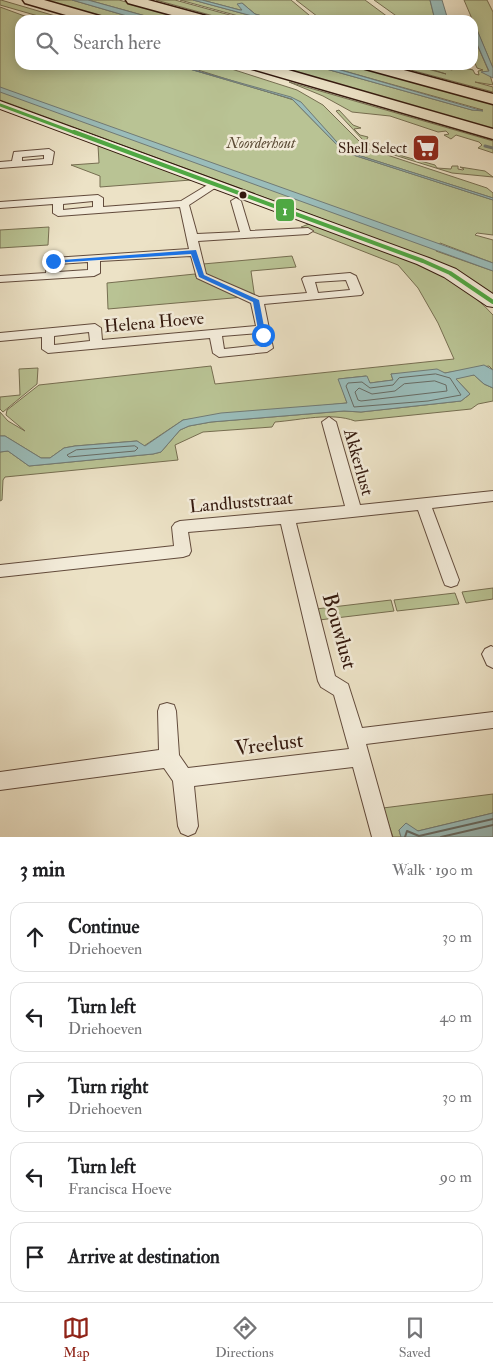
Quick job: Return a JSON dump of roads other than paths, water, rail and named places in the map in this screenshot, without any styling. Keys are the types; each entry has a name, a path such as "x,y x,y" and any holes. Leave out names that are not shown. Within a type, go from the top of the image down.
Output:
{"highway":[{"path":"30,0 81,15"},
{"path":"133,0 187,15"},
{"path":"271,70 493,134"},
{"path":"386,70 493,100"}],"street":[{"path":"0,104 450,273 493,302"},
{"path":"0,166 17,164"},
{"path":"0,205 58,201 58,213 184,204 214,184"},
{"path":"236,201 246,235"},
{"path":"184,204 201,276 257,301 314,297"},
{"path":"191,238 308,231"},
{"path":"0,279 94,272 94,258 194,252"},
{"path":"257,301 262,329"},
{"name":"Helena Hoeve","path":"0,337 48,332 48,349 144,341 149,338 262,329 267,348 219,353 215,334"},
{"name":"Akkerlust","path":"329,422 354,511"},
{"name":"Landluststraat","path":"0,571 183,551 180,527 287,518 493,496"},
{"path":"423,503 450,580"},
{"name":"Bouwlust","path":"287,518 327,681 342,690 382,837"},
{"path":"167,711 169,758 184,778 188,826"},
{"path":"356,737 493,720"},
{"name":"Vreelust","path":"184,778 361,757"},
{"path":"0,781 169,758"}],"water":[{"path":"72,0 88,0 142,15 124,15"},
{"path":"193,0 202,0 240,10 242,10 237,4 242,3 258,15 248,15"},
{"path":"430,0 442,0 446,15 434,15"},
{"path":"478,32 493,68 493,78 481,72 489,71 478,46"},
{"path":"193,70 291,97 301,102 345,151 493,198 493,200 344,152 292,99"},
{"path":"330,70 340,70 483,111 472,110"},
{"path":"0,87 493,263 493,271 0,92"},
{"path":"484,365 493,370 493,388 484,384 474,375 456,379 470,394 461,401 361,412 344,411 211,422 189,426 180,430 161,452 153,454 29,466 8,451 0,452 0,436 5,436 41,458 50,458 64,448 75,446 137,441 145,446 183,420 221,413 347,403 338,379 367,376 370,383 393,380 391,374 437,369 445,373"},
{"path":"493,813 493,837 401,837 399,830 406,823 418,831"}],"waterway":[{"path":"485,146 493,148"}],"place":[{"name":"Shell Select","path":"426,148"}],"park label":[{"name":"Noorderhout","path":"261,143"}]}
